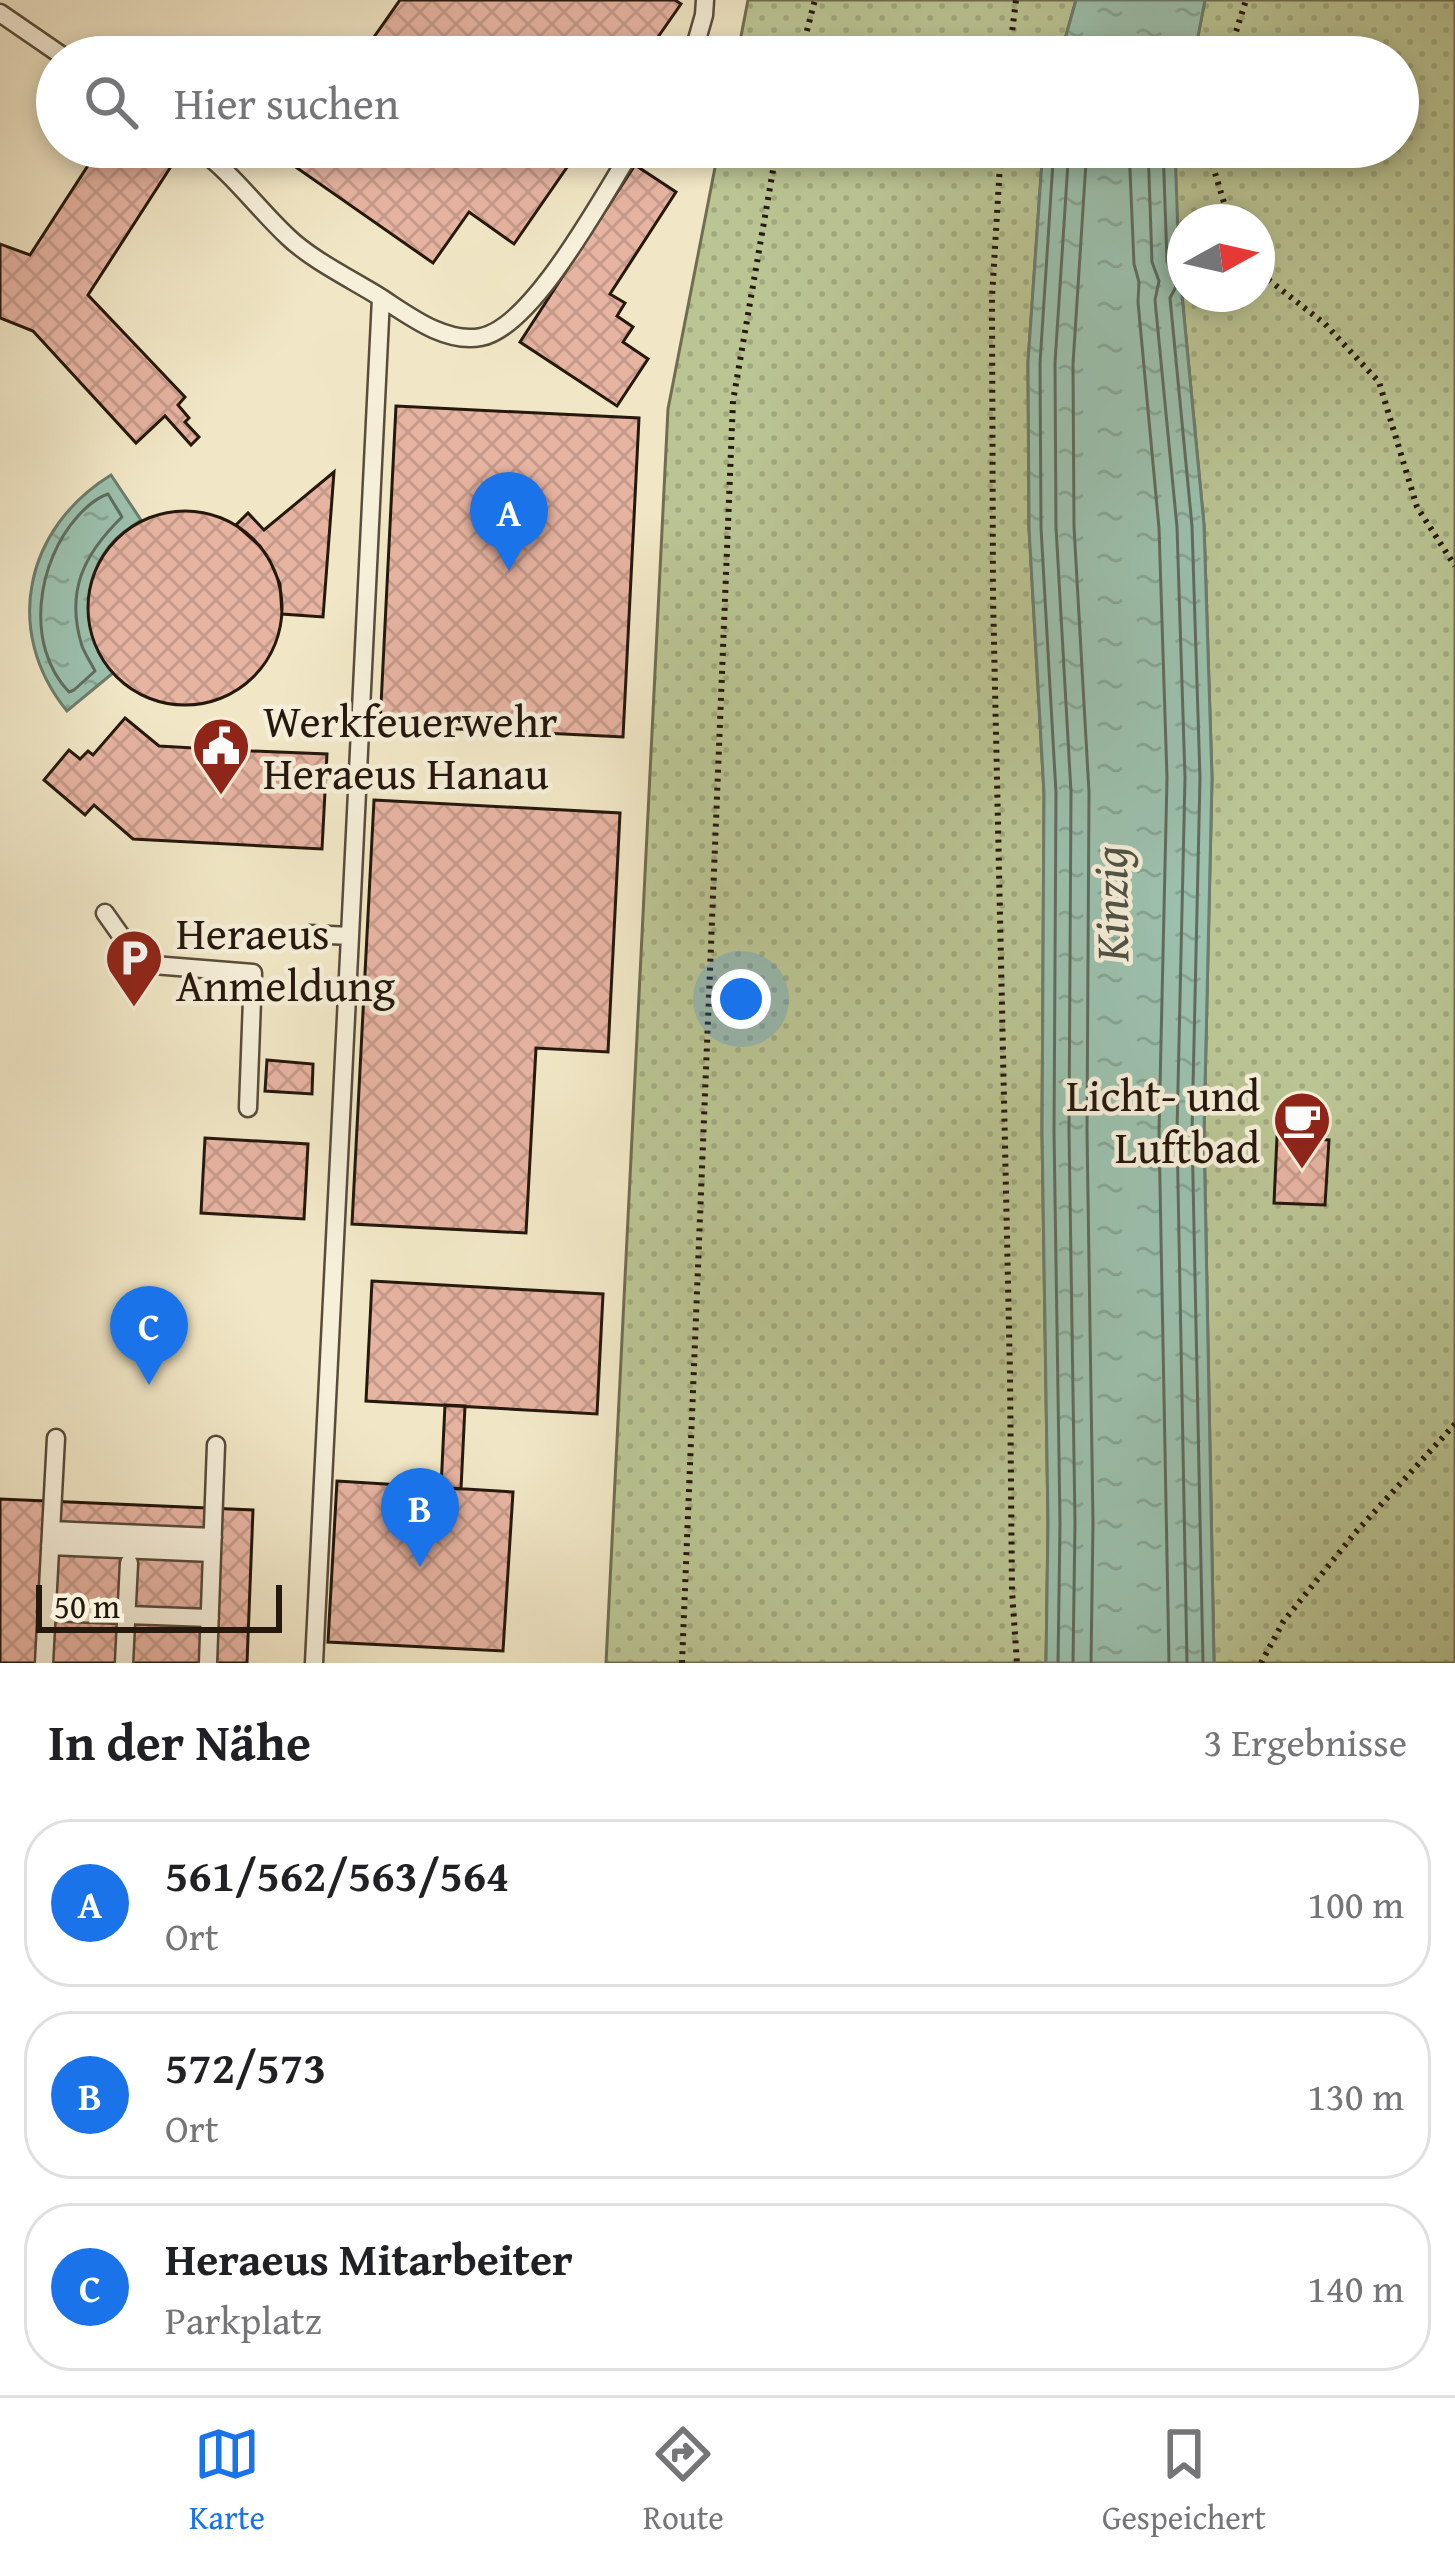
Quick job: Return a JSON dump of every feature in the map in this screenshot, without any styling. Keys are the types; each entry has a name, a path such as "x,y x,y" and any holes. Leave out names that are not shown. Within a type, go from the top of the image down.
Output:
{"lane":[{"path":"698,36 705,0"},
{"path":"0,13 36,38"},
{"path":"224,168 290,240 419,322 451,335 480,338 509,326 539,296 621,168"},
{"path":"314,1663 382,298"},
{"path":"106,913 141,964 253,973 248,1108"},
{"path":"309,934 350,936"},
{"path":"44,1663 56,1438"},
{"path":"208,1663 216,1445"},
{"path":"50,1538 213,1545"},
{"path":"124,1663 129,1563"},
{"path":"46,1612 210,1618"}],"path":[{"path":"806,36 815,0"},
{"path":"1012,36 1016,0"},
{"path":"1235,36 1246,0"},
{"path":"682,1663 733,400 773,168"},
{"path":"999,168 992,298 993,596 1012,1592 1018,1663"},
{"path":"1213,168 1224,204"},
{"path":"1275,285 1325,324 1379,382 1418,507 1455,566"},
{"path":"1261,1663 1283,1622 1354,1532 1455,1424"}],"shaded area":[{"path":"748,0 1076,0 1066,36 741,36"},
{"path":"1205,0 1455,0 1455,1663 1214,1663 1204,1131 1212,778 1204,525 1184,312 1275,312 1275,204 1176,204 1175,168 1419,168 1419,36 1198,36"},
{"path":"715,168 1042,168 1028,362 1029,528 1044,793 1046,1663 606,1663 668,409"}],"water":[{"path":"1076,0 1205,0 1198,36 1066,36"},
{"name":"Kinzig","path":"1042,168 1176,168 1177,204 1167,204 1167,312 1184,312 1204,525 1212,778 1204,1131 1214,1663 1046,1663 1044,793 1029,528 1028,362"},
{"path":"111,475 141,520 110,546 98,565 89,597 96,645 113,673 67,711 34,648 32,583 42,552 59,523"}],"building":[{"path":"400,0 675,0 681,4 659,36 375,36"},
{"path":"86,168 170,168 88,295 185,397 178,405 199,437 191,445 165,416 136,443 33,331 0,318 0,244 30,255"},
{"path":"297,168 566,168 514,244 469,212 433,263"},
{"path":"633,168 676,192 610,294 625,303 617,316 633,327 623,342 648,359 617,406 520,342"},
{"path":"396,406 639,418 623,737 380,725"},
{"path":"334,472 323,617 282,614 280,584 270,561 236,525 248,513 264,530"},
{"path":"185,511 222,518 254,539 275,571 282,608 275,645 254,677 222,698 185,705 148,698 116,677 95,645 88,608 95,571 116,539 148,518"},
{"path":"125,718 159,746 211,749 212,729 228,729 227,750 327,754 322,849 133,839 94,805 85,815 44,780 69,750 80,759 88,751 93,755"},
{"path":"374,800 620,813 608,1052 536,1048 526,1233 352,1224"},
{"path":"267,1060 313,1064 312,1094 265,1091"},
{"name":"Licht- und Luftbad","path":"1277,1137 1329,1140 1325,1205 1274,1203"},
{"path":"205,1138 308,1144 304,1219 201,1213"},
{"path":"372,1281 603,1294 597,1414 366,1401"},
{"path":"445,1405 465,1406 461,1489 441,1488"},
{"path":"337,1481 513,1492 503,1651 328,1642"},
{"path":"0,1499 253,1510 247,1663 0,1663"}],"place":[{"name":"561/562/563/564","path":"509,571"},
{"name":"Werkfeuerwehr Heraeus Hanau","path":"221,797"},
{"name":"Heraeus Anmeldung","path":"134,1009"},
{"name":"Licht- und Luftbad","path":"1302,1171"},
{"name":"Heraeus Mitarbeiter","path":"149,1385"},
{"name":"572/573","path":"420,1567"}]}
